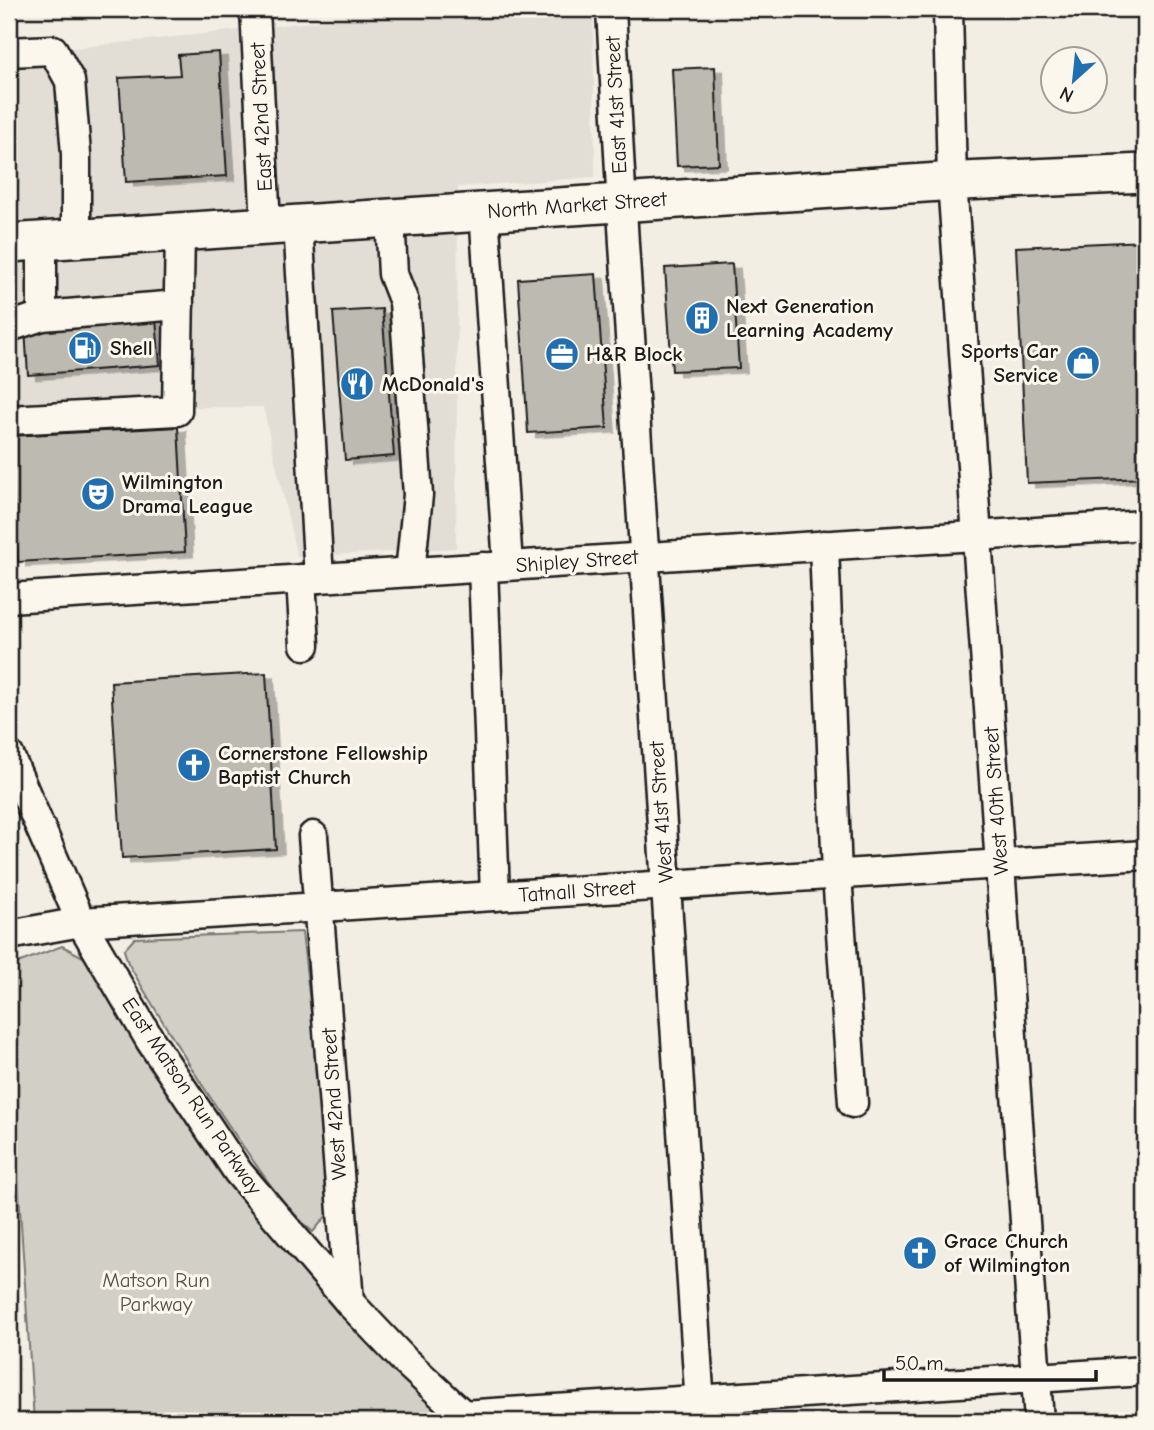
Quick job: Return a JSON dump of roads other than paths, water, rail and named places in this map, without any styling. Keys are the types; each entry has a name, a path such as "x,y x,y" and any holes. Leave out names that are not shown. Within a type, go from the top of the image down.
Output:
{"main road":[{"name":"North Market Street","path":"42,240 952,181 1145,173"}],"street":[{"name":"East 42nd Street","path":"255,9 282,224 310,578 305,645"},
{"name":"East 41st Street","path":"611,9 621,202"},
{"name":"West 40th Street","path":"948,9 952,181 1039,1421"},
{"path":"9,52 53,50 70,80 76,155 42,240 42,316"},
{"name":"West 41st Street","path":"621,202 700,1411"},
{"path":"484,211 495,566 495,896"},
{"path":"390,217 393,274 404,302 418,495 410,572"},
{"path":"9,420 177,411 180,230"},
{"path":"9,327 42,316 178,306"},
{"name":"Shipley Street","path":"9,598 1145,525"},
{"path":"824,545 837,875 853,1102"},
{"name":"East Matson Run Parkway","path":"9,755 81,922 150,1040 238,1172 349,1301 405,1361 466,1418"},
{"name":"West 42nd Street","path":"313,836 349,1301"},
{"name":"Tatnall Street","path":"9,934 81,922 1145,855"},
{"path":"466,1418 700,1411 1035,1378 1145,1371"}],"place":[{"name":"Next Generation Learning Academy","path":"702,318"},
{"name":"Shell","path":"85,348"},
{"name":"H&R Block","path":"562,354"},
{"name":"Sports Car Service","path":"1083,363"},
{"name":"McDonald's","path":"357,384"},
{"name":"Wilmington Drama League","path":"98,494"},
{"name":"Cornerstone Fellowship Baptist Church","path":"194,765"},
{"name":"Grace Church of Wilmington","path":"920,1253"}],"park label":[{"name":"Matson Run Parkway","path":"156,1292"}]}
